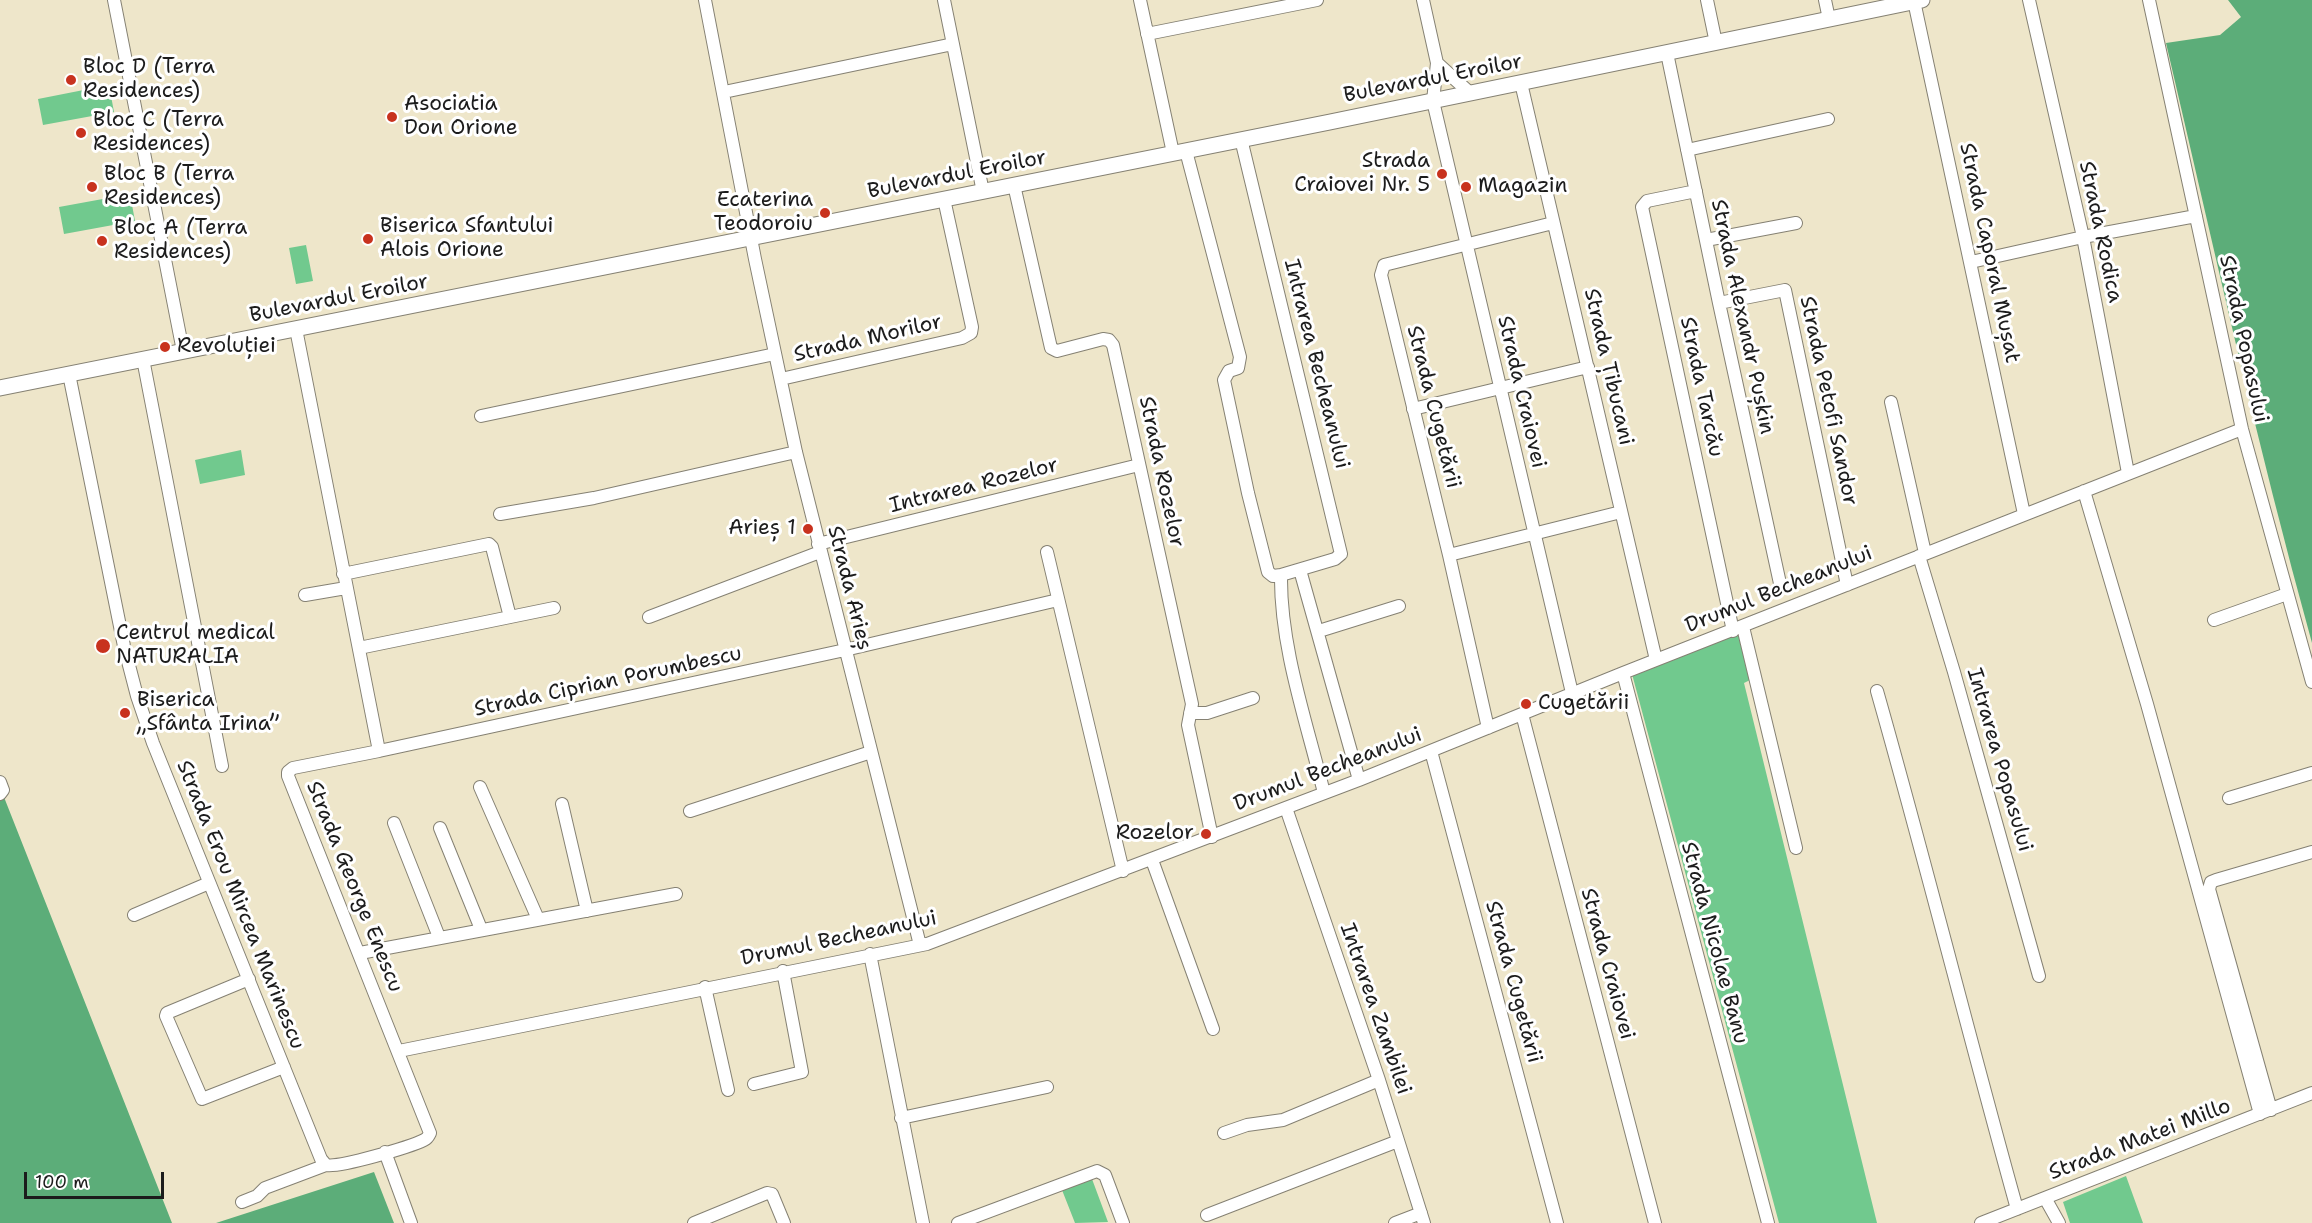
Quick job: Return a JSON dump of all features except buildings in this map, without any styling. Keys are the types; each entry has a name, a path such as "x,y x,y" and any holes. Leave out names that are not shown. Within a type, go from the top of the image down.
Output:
{"main road":[{"name":"Bulevardul Eroilor","path":"0,388 982,192 1918,1"}],"street":[{"path":"114,0 183,351"},
{"name":"Strada Arieș","path":"705,0 796,452 920,945"},
{"path":"944,0 982,192"},
{"path":"1140,0 1179,152 1240,357 1238,368 1229,371 1224,380 1248,493 1268,572 1273,576 1281,575 1281,598 1287,639 1324,793"},
{"path":"1147,34 1317,0"},
{"name":"Strada Craiovei","path":"1423,0 1437,63 1433,100 1572,693"},
{"path":"1707,0 1716,43"},
{"path":"1825,0 1829,19"},
{"name":"Strada Rodica","path":"2029,0 2083,237 2128,473"},
{"name":"Strada Popasului","path":"2149,0 2242,429 2312,682"},
{"name":"Strada Caporal Mușat","path":"1918,1 2024,513"},
{"path":"723,92 953,44"},
{"name":"Strada Alexandr Pușkin","path":"1667,53 1781,588"},
{"path":"1437,63 1470,93"},
{"name":"Strada Țibucani","path":"1521,83 1656,660"},
{"path":"1687,150 1828,119"},
{"name":"Intrarea Becheanului","path":"1242,139 1341,554 1335,559 1281,575"},
{"name":"Strada Rozelor","path":"1014,185 1051,348 1057,351 1103,339 1109,340 1113,345 1192,704 1188,725 1212,837"},
{"name":"Strada Tarcău","path":"1695,191 1647,201 1642,207 1738,629"},
{"name":"Strada Morilor","path":"781,379 962,338 970,333 972,327 944,199"},
{"path":"1971,262 2083,237 2196,216"},
{"path":"1706,240 1796,223"},
{"name":"Strada Cugetării","path":"1488,728 1381,269 1384,265 1553,224"},
{"name":"Strada Petofi Sandor","path":"1719,303 1785,290 1847,585"},
{"path":"296,329 379,751"},
{"path":"481,417 775,354"},
{"path":"143,359 222,766"},
{"path":"1413,409 1588,368"},
{"name":"Strada Erou Mircea Marinescu","path":"69,374 130,674 153,743 321,1159 326,1165"},
{"name":"Intrarea Popasului","path":"1891,402 1922,555 2039,976"},
{"name":"Drumul Becheanului","path":"399,1051 783,971 920,945 1123,871 1359,780 2024,513 2242,429"},
{"path":"500,514 594,498 796,452"},
{"name":"Intrarea Rozelor","path":"649,617 819,548 1139,465"},
{"path":"2084,491 2266,1112"},
{"path":"1449,555 1621,512"},
{"path":"343,574 489,544 492,547 510,617"},
{"path":"1047,552 1123,871"},
{"path":"1300,570 1359,780"},
{"path":"305,595 346,588"},
{"path":"2214,620 2287,594"},
{"name":"Strada Ciprian Porumbescu","path":"379,751 845,650 1058,600"},
{"path":"1319,631 1399,606"},
{"path":"358,648 554,608"},
{"path":"1738,629 1796,848"},
{"name":"Strada Nicolae Banu","path":"1623,673 1768,1223"},
{"path":"1877,691 1918,836 1972,1047 2018,1209"},
{"path":"1190,713 1207,713 1253,698"},
{"name":"Strada Craiovei","path":"1522,714 1655,1223"},
{"name":"Strada George Enescu","path":"242,1202 257,1196 265,1188 326,1165 335,1166 385,1152 426,1139 430,1133 288,772 293,768 379,751"},
{"name":"Strada Cugetării","path":"1431,751 1557,1223"},
{"path":"690,811 871,752"},
{"path":"2229,798 2312,773"},
{"path":"0,782 3,790 0,794"},
{"path":"480,787 538,919"},
{"path":"562,804 587,911"},
{"name":"Intrarea Zambilei","path":"1286,808 1378,1077 1422,1218"},
{"path":"394,823 439,938"},
{"path":"440,828 481,929"},
{"path":"2266,1112 2209,889 2211,882 2216,880 2312,852"},
{"path":"1152,860 1213,1029"},
{"path":"134,915 209,883"},
{"path":"360,953 676,894"},
{"path":"870,954 923,1223"},
{"path":"754,1084 802,1072 783,971"},
{"path":"249,979 167,1012 166,1016 202,1100 284,1066"},
{"path":"705,987 728,1090"},
{"path":"1300,1104 1378,1077"},
{"path":"1224,1132 1247,1125 1283,1120 1378,1077"},
{"path":"901,1118 1047,1087"},
{"name":"Strada Matei Millo","path":"1981,1223 2312,1093"},
{"path":"1207,1215 1398,1141"},
{"path":"385,1152 411,1223"},
{"path":"958,1223 1092,1172 1101,1172 1105,1175 1123,1223"},
{"path":"694,1223 767,1193 775,1198 784,1223"},
{"path":"2045,1198 2059,1223"},
{"path":"1395,1223 1422,1218"}],"green space":[{"path":"2228,0 2312,0 2312,643 2254,419 2166,43 2220,35 2241,17"},
{"path":"109,85 114,112 43,125 38,99"},
{"path":"130,194 135,221 64,234 59,207"},
{"path":"306,245 313,281 296,284 289,248"},
{"path":"241,450 245,475 200,484 195,460"},
{"path":"1743,628 1754,678 1744,683 1877,1223 1779,1223 1632,674"},
{"path":"0,787 172,1223 0,1223"},
{"path":"374,1172 394,1223 216,1223"},
{"path":"2126,1176 2143,1223 2070,1223 2063,1202"},
{"path":"1092,1179 1108,1222 1075,1223 1062,1190"}],"place":[{"name":"Bloc D (Terra Residences)","path":"71,80"},
{"name":"Asociatia Don Orione","path":"392,117"},
{"name":"Bloc C (Terra Residences)","path":"81,133"},
{"name":"Strada Craiovei Nr. 5","path":"1442,174"},
{"name":"Bloc B (Terra Residences)","path":"92,187"},
{"name":"Magazin","path":"1466,187"},
{"name":"Ecaterina Teodoroiu","path":"825,213"},
{"name":"Biserica Sfantului Alois Orione","path":"368,239"},
{"name":"Bloc A (Terra Residences)","path":"102,241"},
{"name":"Revoluției","path":"165,347"},
{"name":"Arieș 1","path":"808,529"},
{"name":"Centrul medical NATURALIA","path":"103,646"},
{"name":"Cugetării","path":"1526,704"},
{"name":"Biserica „Sfânta Irina”","path":"125,713"},
{"name":"Rozelor","path":"1206,834"}]}
